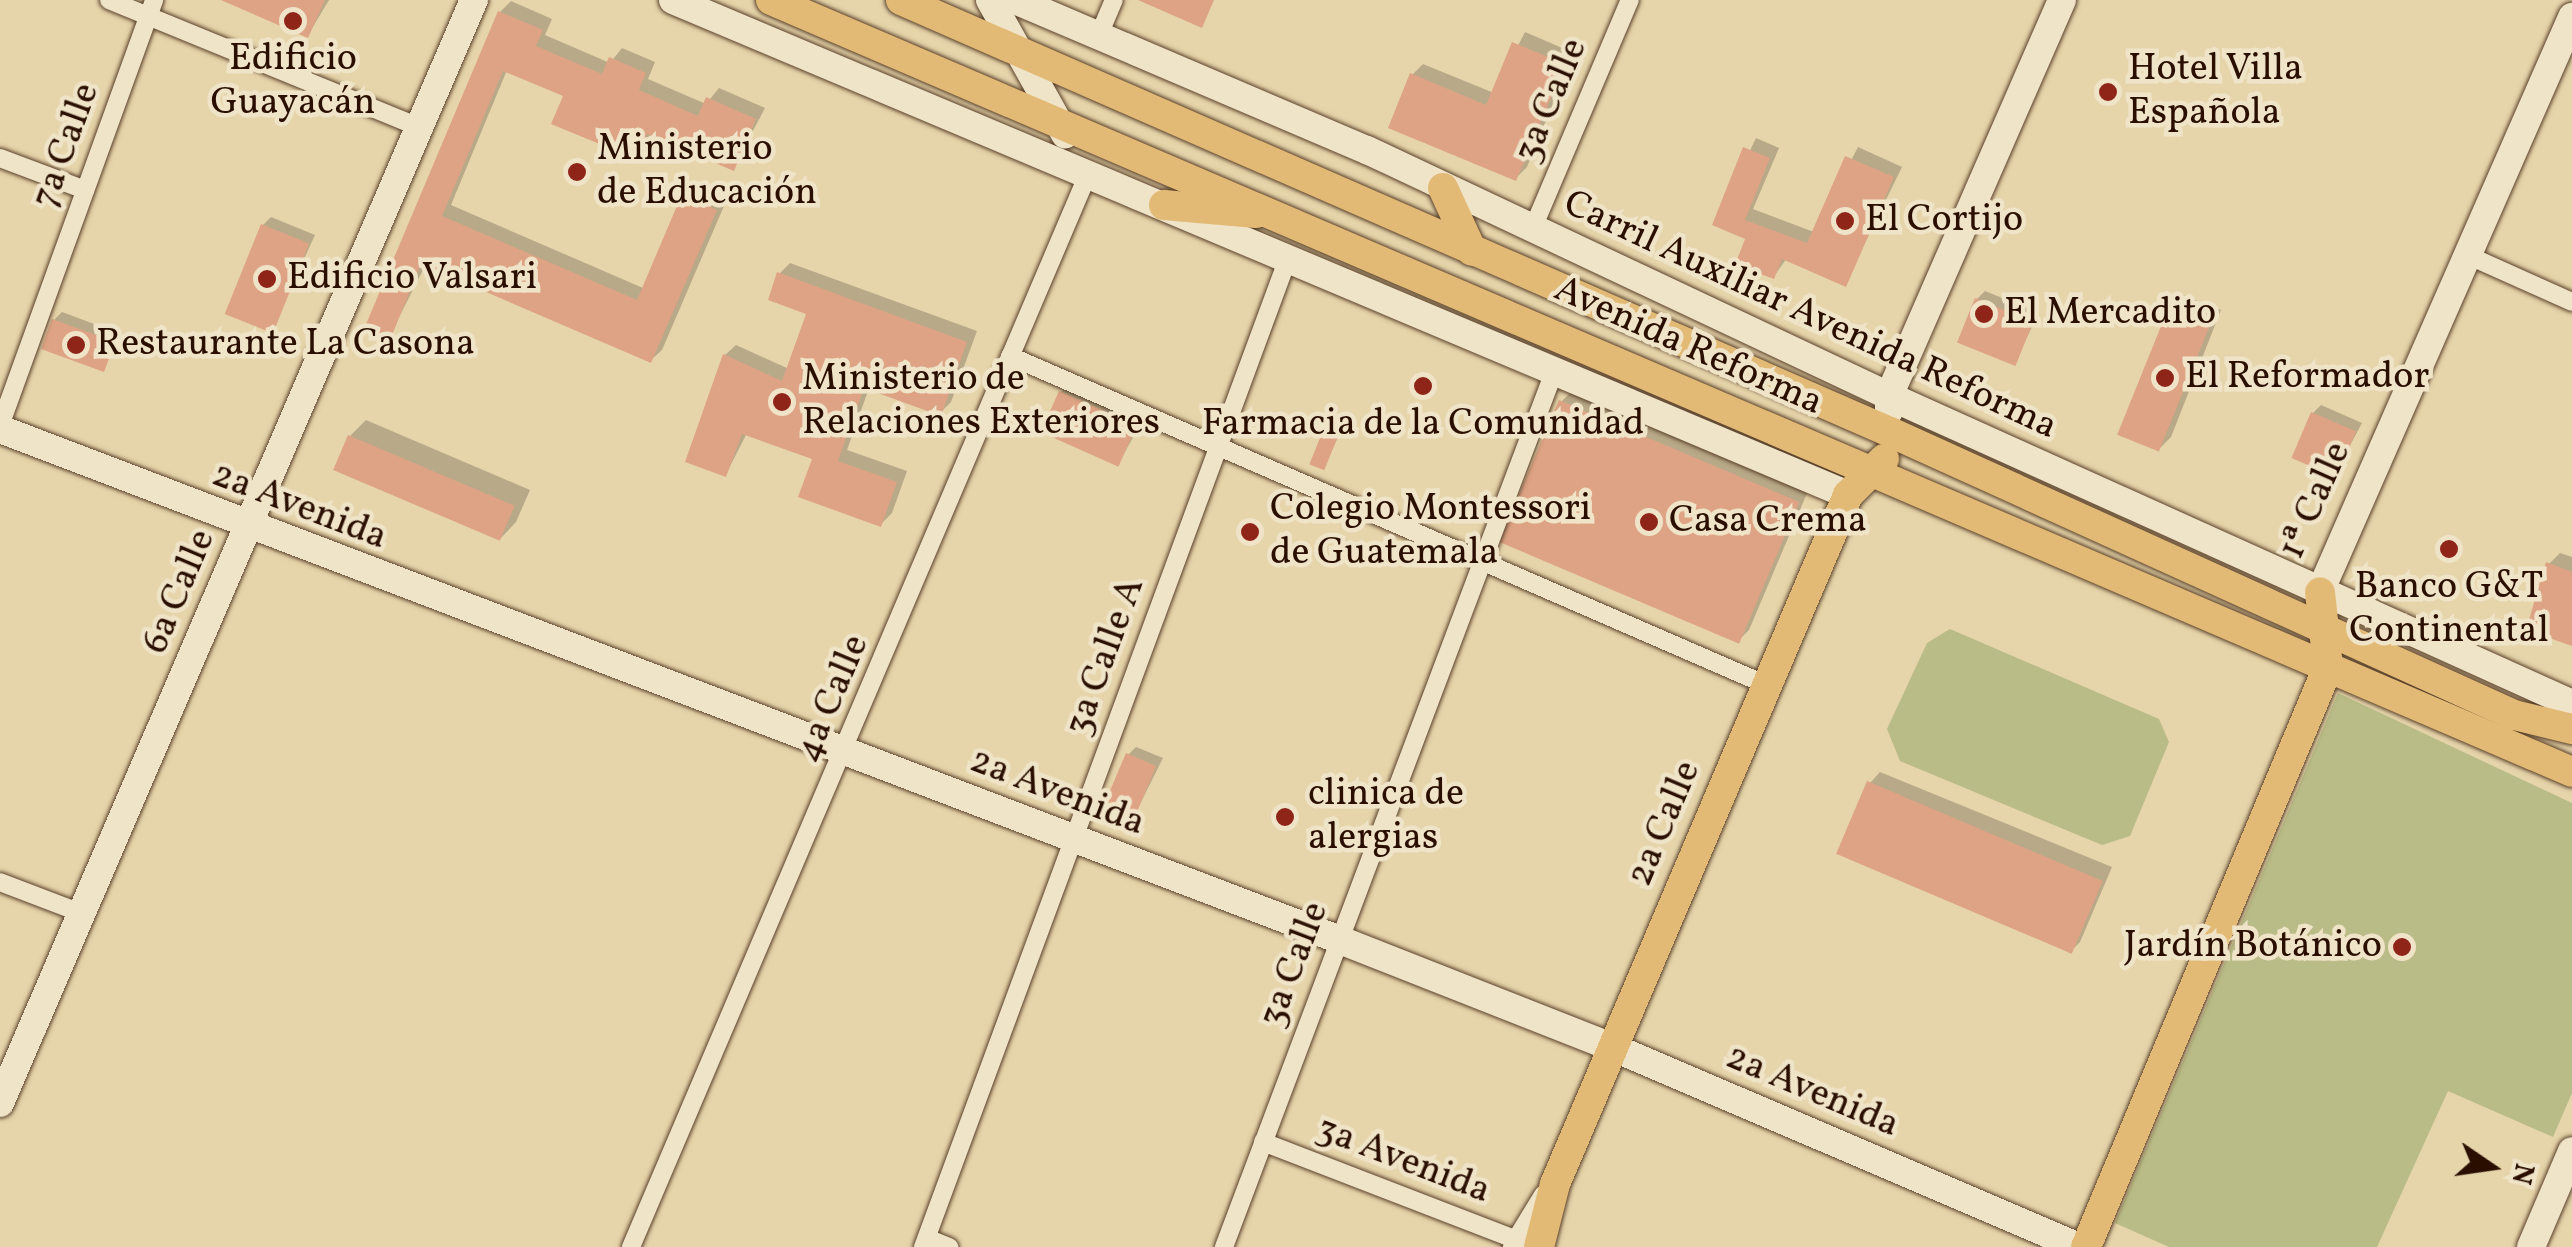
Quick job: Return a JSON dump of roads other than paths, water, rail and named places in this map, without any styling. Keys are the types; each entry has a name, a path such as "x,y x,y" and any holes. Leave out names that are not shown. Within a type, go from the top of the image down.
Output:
{"main road":[{"name":"Avenida Reforma","path":"771,0 1284,215 2572,772"},
{"name":"Avenida Reforma","path":"901,0 1890,432 2514,716 2572,729"},
{"path":"1443,188 1472,251"},
{"path":"1164,206 1284,215"},
{"name":"2a Calle","path":"1525,1245 1555,1184 1848,496 1859,465 1845,440 1859,420"},
{"name":"2a Calle","path":"1859,465 1885,458 1890,432"},
{"name":"1ª Calle","path":"2320,592 2328,667"},
{"path":"2083,1247 2328,667"}],"street":[{"path":"109,0 151,7 418,126"},
{"name":"6a Calle","path":"0,1102 474,0"},
{"path":"673,0 1555,369 1848,496"},
{"path":"990,0 1088,174"},
{"name":"Carril Auxiliar Avenida Reforma","path":"1015,0 1533,228 1889,396 2572,704"},
{"path":"1099,34 1114,0"},
{"name":"3a Calle","path":"1533,228 1630,0"},
{"name":"2a Calle","path":"1890,432 1889,396 2062,0"},
{"name":"7a Calle","path":"0,428 151,7"},
{"name":"1ª Calle","path":"2320,592 2572,17"},
{"path":"0,158 85,190"},
{"name":"4a Calle","path":"631,1247 846,752 1088,174"},
{"path":"2467,256 2572,302"},
{"name":"3a Calle A","path":"925,1242 1288,258"},
{"path":"1010,356 1483,558 1769,686"},
{"name":"3a Calle","path":"1224,1247 1555,369"},
{"name":"2a Calle","path":"1859,420 1889,396"},
{"name":"2a Avenida","path":"0,428 247,528 1340,940 1612,1047 2083,1247"},
{"path":"0,882 84,914"},
{"name":"3a Avenida","path":"1263,1142 1525,1245"},
{"path":"2531,1247 2572,1152"},
{"path":"925,1242 949,1247"}],"place":[{"name":"Edificio Guayacán","path":"293,21"},
{"name":"Hotel Villa Española","path":"2108,92"},
{"name":"Ministerio de Educación","path":"577,172"},
{"name":"El Cortijo","path":"1845,221"},
{"name":"Edificio Valsari","path":"267,279"},
{"name":"El Mercadito","path":"1984,314"},
{"name":"Restaurante La Casona","path":"76,345"},
{"name":"El Reformador","path":"2165,378"},
{"name":"Farmacia de la Comunidad","path":"1423,386"},
{"name":"Ministerio de Relaciones Exteriores","path":"782,402"},
{"name":"Casa Crema","path":"1649,522"},
{"name":"Colegio Montessori de Guatemala","path":"1250,532"},
{"name":"Banco G&T Continental","path":"2449,549"},
{"name":"clinica de alergias","path":"1285,817"},
{"name":"Jardín Botánico","path":"2402,947"}]}
